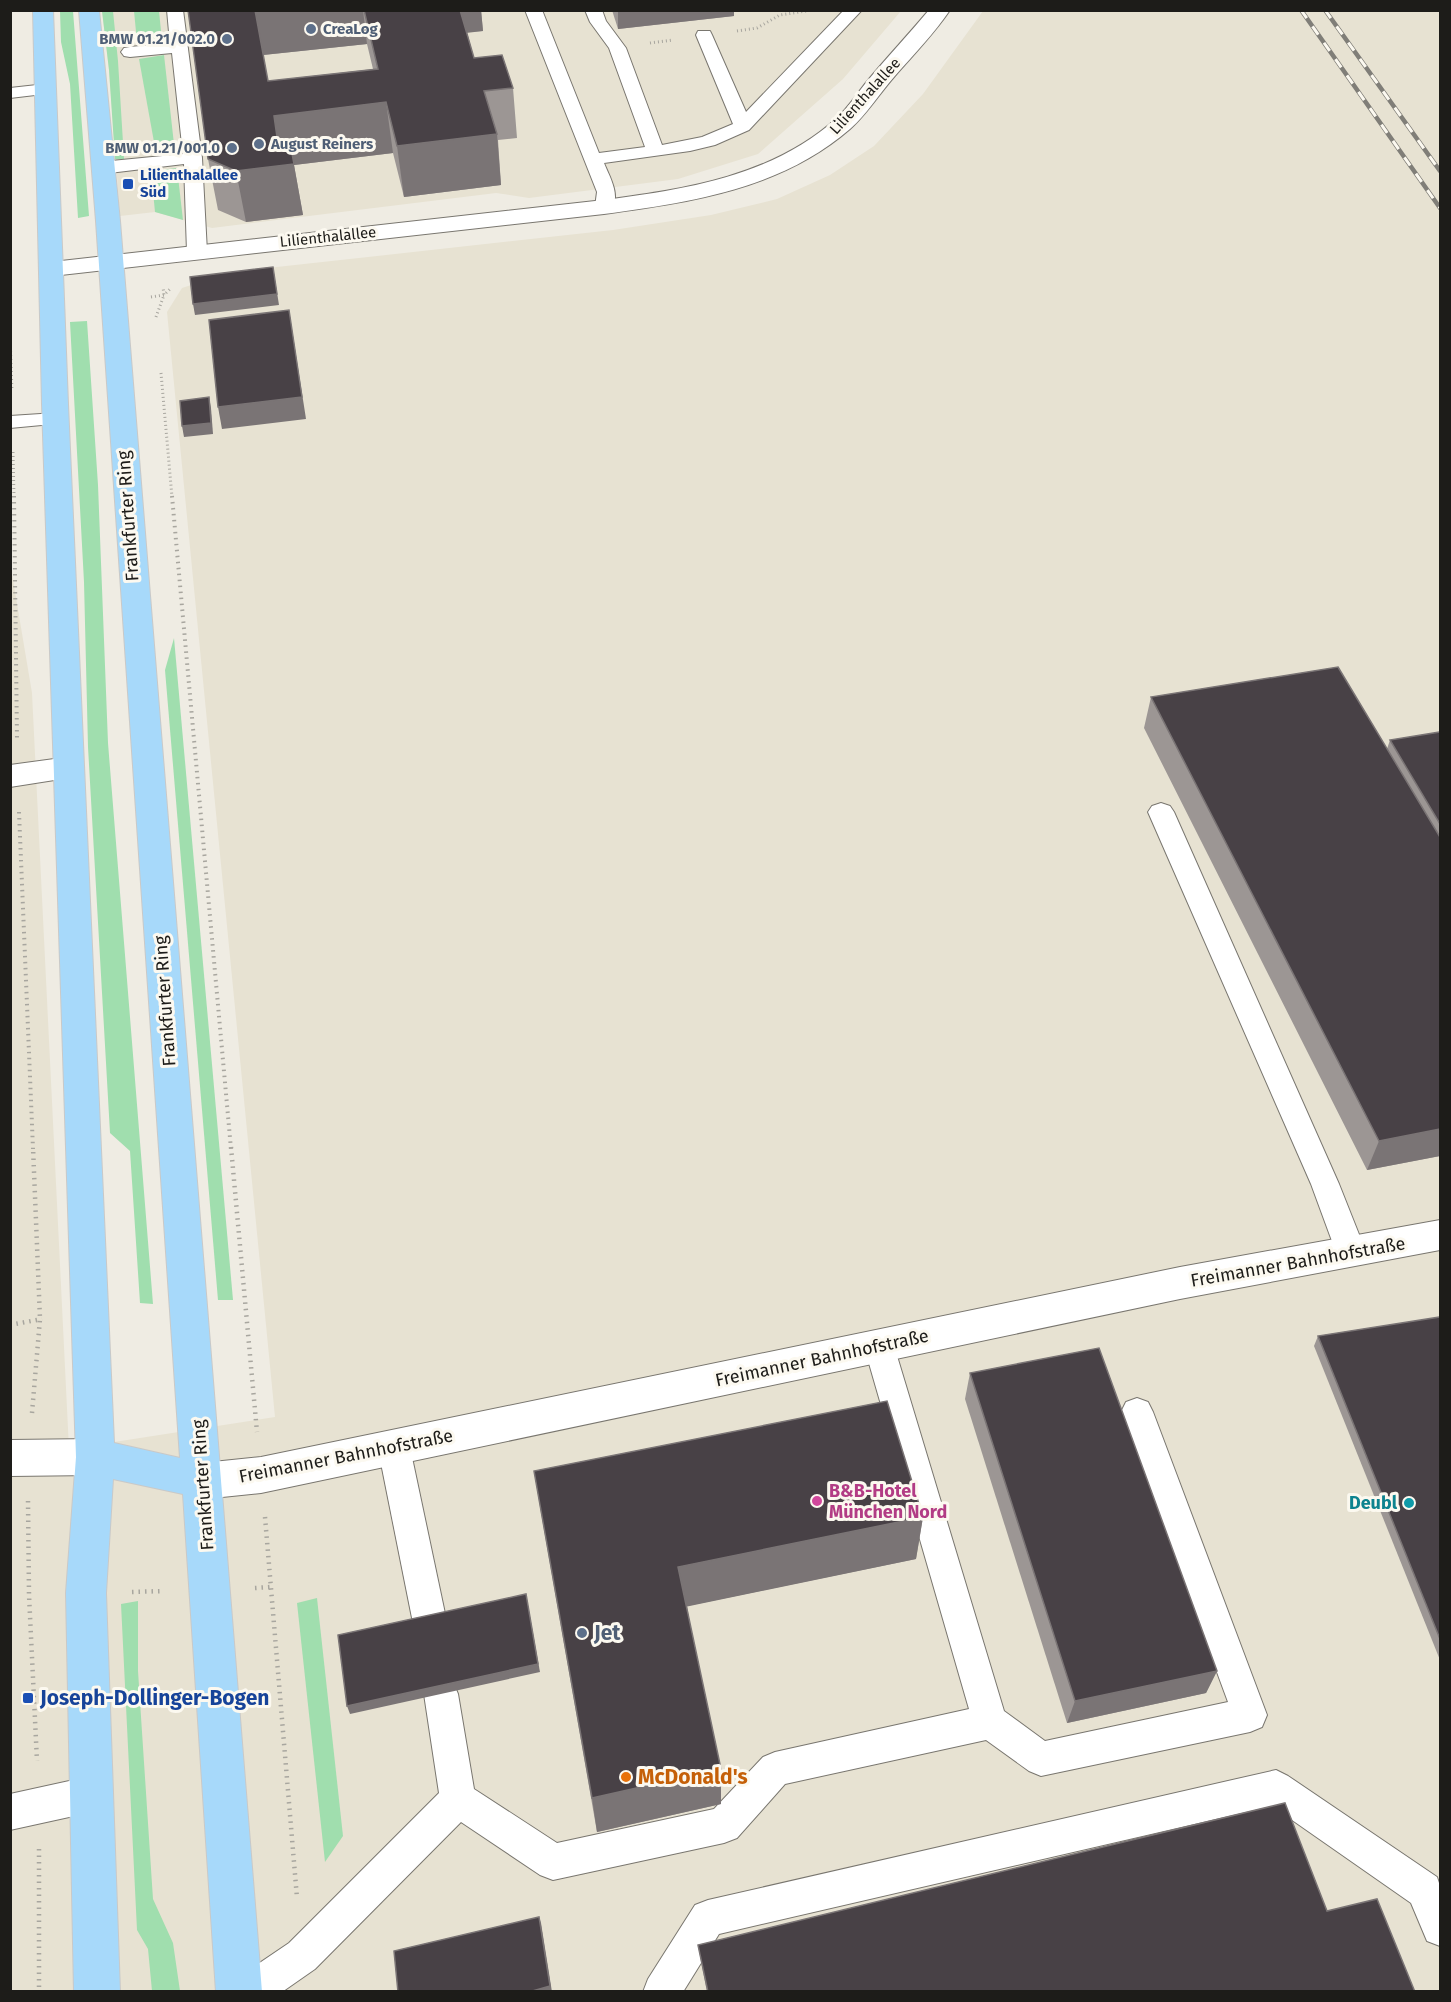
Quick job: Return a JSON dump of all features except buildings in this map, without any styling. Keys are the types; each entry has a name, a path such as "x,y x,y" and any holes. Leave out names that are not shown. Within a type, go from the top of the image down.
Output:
{"main road":[{"path":"43,10 95,1457 86,1593 98,1992"},
{"name":"Frankfurter Ring","path":"89,10 101,168 108,221 211,1589 239,1992"},
{"path":"95,1457 203,1481"}],"street":[{"name":"Lilienthalallee","path":"52,269 604,207 689,195 731,185 776,168 812,150 828,137 858,108 940,10"},
{"path":"14,775 69,768"},
{"name":"Freimanner Bahnhofstraße","path":"203,1481 261,1475 1180,1284 1440,1235"},
{"path":"19,1458 95,1457"}],"lane":[{"path":"175,10 193,158 197,252"},
{"path":"533,10 606,192 604,207"},
{"path":"593,10 598,22 617,48 655,151"},
{"path":"594,159 714,140 743,126 854,10"},
{"path":"704,35 743,126"},
{"path":"130,52 179,47"},
{"path":"10,93 46,89"},
{"path":"101,168 193,158"},
{"path":"11,422 56,419"},
{"path":"1161,812 1325,1184 1351,1252"},
{"path":"879,1346 990,1722 1041,1760 1250,1716 1137,1412"},
{"path":"394,1448 430,1623"},
{"path":"441,1694 458,1799 553,1862 724,1825 775,1769 990,1722"},
{"path":"661,1992 708,1918 1276,1788 1424,1890 1440,1928"},
{"path":"25,1809 92,1794"},
{"path":"249,1992 302,1956 458,1799"}],"path":[{"path":"157,328 156,316 164,296 160,256"},
{"path":"10,335 14,775 40,1319 19,1458 29,1595 25,1809 39,1992"},
{"path":"160,364 271,1587 302,1956"},
{"path":"29,1595 271,1587"}],"shaded area":[{"path":"102,11 901,11 843,79 758,154 678,179 529,198 496,193 212,228 155,212 120,216 109,70"},
{"path":"983,11 1440,11 1440,1991 11,1991 10,562 32,693 69,1449 275,1417 167,312 182,288 232,272 613,230 711,215 777,199 830,175 874,146 923,94"}],"green space":[{"path":"60,11 73,11 89,216 78,218 70,84 61,42"},
{"path":"102,11 113,11 124,159 115,159 109,70"},
{"path":"134,11 159,11 162,41 144,44 137,42"},
{"path":"164,55 175,153 156,153 139,59"},
{"path":"177,168 183,220 155,212 151,171"},
{"path":"87,321 98,485 108,743 153,1304 140,1303 130,1151 110,1133 88,747 84,582 70,322"},
{"path":"174,638 233,1300 218,1300 165,670"},
{"path":"317,1598 343,1836 325,1862 297,1603"},
{"path":"138,1601 138,1671 153,1899 173,1943 180,1991 152,1991 148,1949 137,1930 121,1604"}],"railway":[{"path":"1301,10 1440,208"},
{"path":"1325,10 1440,171"}],"place":[{"name":"CreaLog","path":"311,29"},
{"name":"BMW 01.21/002.0","path":"227,39"},
{"name":"August Reiners","path":"259,144"},
{"name":"BMW 01.21/001.0","path":"232,148"},
{"name":"Lilienthalallee Süd","path":"128,184"},
{"name":"B&B-Hotel München Nord","path":"817,1501"},
{"name":"Deubl","path":"1409,1503"},
{"name":"Jet","path":"582,1633"},
{"name":"Joseph-Dollinger-Bogen","path":"28,1698"},
{"name":"McDonald's","path":"626,1777"}]}
